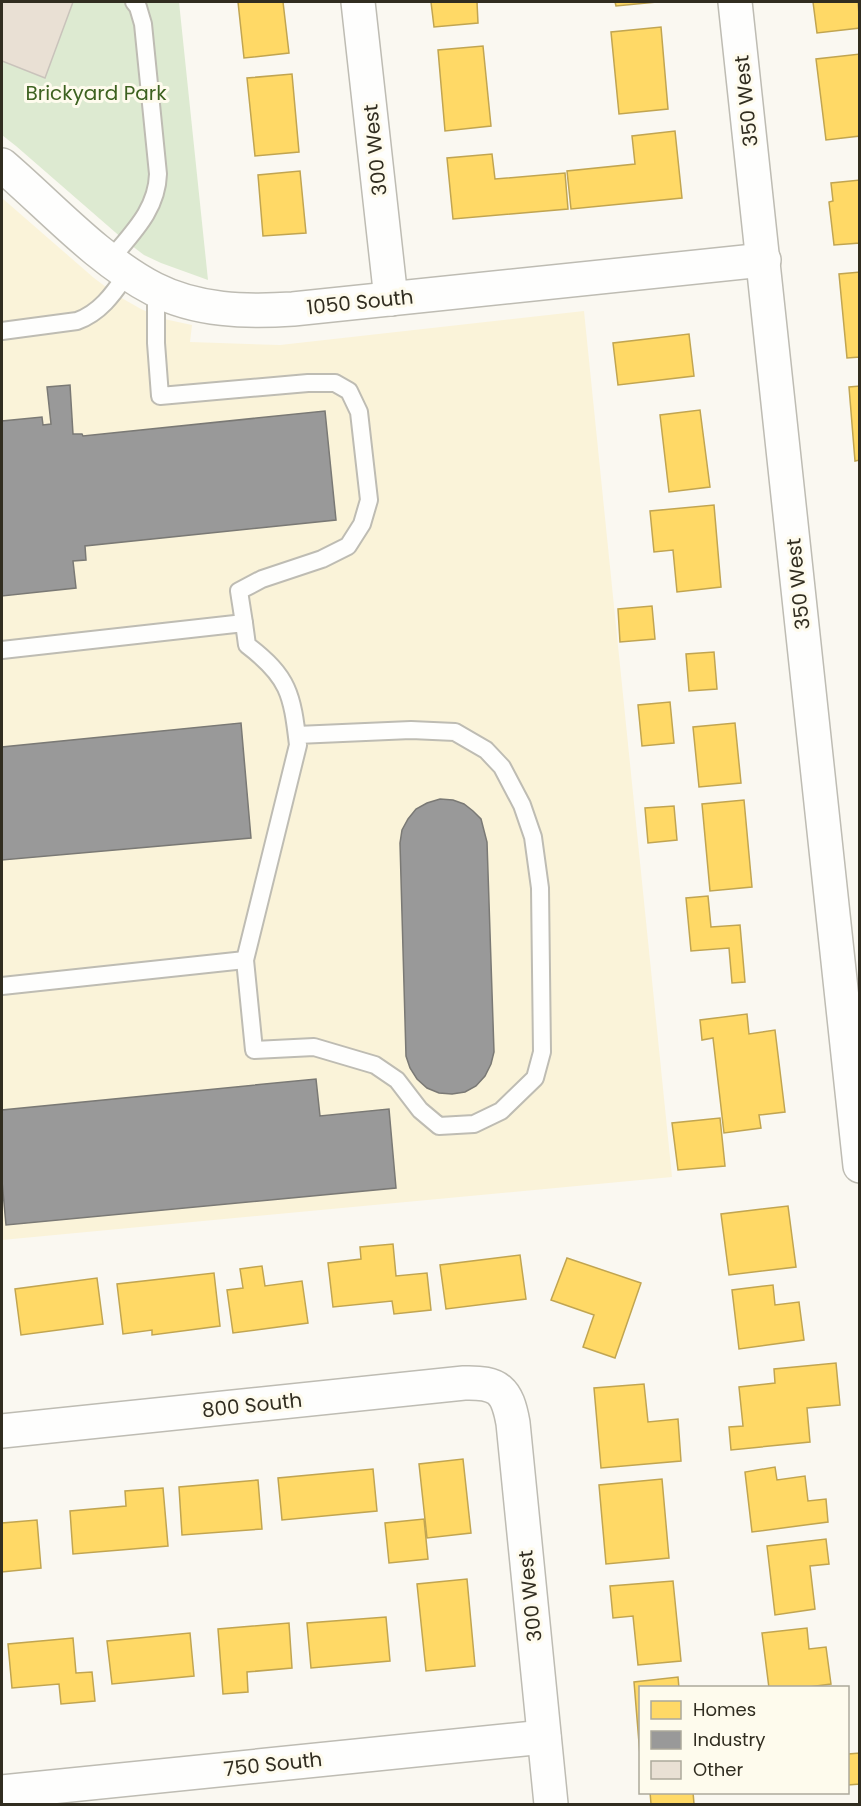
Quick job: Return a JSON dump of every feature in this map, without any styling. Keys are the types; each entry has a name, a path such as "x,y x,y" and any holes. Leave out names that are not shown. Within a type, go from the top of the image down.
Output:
{"street":[{"name":"300 West","path":"358,2 390,299"},
{"name":"350 West","path":"735,2 860,1166"},
{"name":"1050 South","path":"2,165 119,267 156,290 190,302 224,309 259,311 764,260"},
{"name":"800 South","path":"2,1431 464,1383 489,1385 501,1389"},
{"name":"300 West","path":"501,1389 507,1400 513,1423 551,1804"},
{"name":"750 South","path":"2,1792 544,1737"}],"lane":[{"path":"2,331 76,321 88,317 109,299 119,267 155,200 158,174 143,24 138,7 134,2"},
{"path":"156,290 156,343 160,396 335,382 349,391 359,412 369,500 362,524 348,546 322,559 262,579 239,591 247,645 268,661 286,684 295,716 298,745 245,960 254,1050 314,1047 375,1065 397,1080 420,1110 439,1126 474,1124 501,1111 535,1078 542,1052 540,888 533,837 522,805 502,767 486,750 455,732 411,730 297,735"},
{"path":"2,650 244,623"},
{"path":"2,986 245,960"}],"shaded area":[{"path":"2,198 118,296 164,319 192,325 190,342 280,345 584,311 672,1177 2,1240"}],"green space":[{"name":"Brickyard Park","path":"2,2 179,2 208,280 144,255 2,135"}],"building: Homes":[{"path":"238,2 283,2 289,53 244,58"},
{"path":"431,2 477,2 478,23 434,27"},
{"path":"615,2 657,2 616,6"},
{"path":"813,2 858,2 860,28 817,33"},
{"path":"661,27 668,109 619,114 611,32"},
{"path":"483,46 491,126 445,131 438,50"},
{"path":"860,54 860,136 826,140 816,59"},
{"path":"292,74 299,152 255,156 247,78"},
{"path":"675,131 682,198 571,209 567,171 635,164 632,136"},
{"path":"492,154 495,179 565,173 568,209 453,219 447,158"},
{"path":"300,171 306,233 263,236 258,175"},
{"path":"860,180 860,243 834,245 829,202 833,201 831,183"},
{"path":"860,272 860,357 847,358 839,274"},
{"path":"689,334 694,376 618,385 613,343"},
{"path":"860,386 860,460 855,461 849,387"},
{"path":"700,410 710,487 669,492 660,415"},
{"path":"714,505 721,587 677,592 673,550 654,552 650,511"},
{"path":"652,606 655,639 620,642 618,609"},
{"path":"714,652 717,689 689,691 686,654"},
{"path":"670,702 674,743 642,746 638,705"},
{"path":"735,723 741,783 699,787 693,727"},
{"path":"744,800 752,887 710,891 702,804"},
{"path":"674,806 677,840 648,843 645,808"},
{"path":"708,896 711,927 740,925 745,982 732,983 729,948 691,951 686,898"},
{"path":"747,1014 749,1034 775,1030 785,1112 759,1115 761,1128 724,1133 713,1038 702,1040 700,1020"},
{"path":"720,1118 725,1166 678,1170 672,1123"},
{"path":"788,1206 796,1267 729,1275 721,1214"},
{"path":"393,1244 396,1276 427,1273 431,1310 394,1314 392,1301 333,1307 328,1263 361,1259 360,1247"},
{"path":"520,1255 526,1299 446,1309 440,1265"},
{"path":"567,1258 641,1283 615,1358 583,1347 594,1315 551,1300"},
{"path":"262,1266 265,1286 302,1281 308,1323 233,1333 227,1290 243,1288 240,1269"},
{"path":"214,1273 220,1326 152,1335 152,1330 123,1334 117,1284"},
{"path":"97,1278 103,1324 21,1335 15,1289"},
{"path":"773,1285 775,1305 799,1302 804,1340 739,1349 732,1290"},
{"path":"836,1363 840,1405 807,1408 810,1442 731,1450 729,1427 743,1426 739,1387 775,1383 774,1369"},
{"path":"644,1384 648,1422 678,1419 681,1461 601,1468 594,1388"},
{"path":"463,1459 471,1533 427,1538 419,1464"},
{"path":"775,1467 777,1480 805,1476 808,1501 826,1499 828,1522 752,1532 745,1472"},
{"path":"373,1469 377,1511 282,1520 278,1478"},
{"path":"662,1479 669,1558 606,1564 599,1485"},
{"path":"258,1480 262,1529 182,1535 179,1487"},
{"path":"163,1488 168,1546 73,1554 70,1511 126,1506 125,1491"},
{"path":"424,1519 428,1559 389,1563 385,1523"},
{"path":"37,1520 41,1568 2,1572 2,1523"},
{"path":"826,1539 829,1564 810,1566 815,1609 775,1615 767,1546"},
{"path":"467,1579 475,1666 426,1671 417,1584"},
{"path":"673,1581 681,1661 638,1665 633,1616 613,1618 610,1586"},
{"path":"386,1617 390,1661 311,1668 307,1623"},
{"path":"289,1623 292,1668 247,1672 248,1692 223,1694 218,1629"},
{"path":"807,1628 809,1649 826,1647 831,1684 769,1686 762,1633"},
{"path":"190,1633 194,1676 112,1684 107,1641"},
{"path":"73,1638 76,1673 92,1672 95,1701 61,1704 59,1684 12,1688 8,1644"},
{"path":"678,1677 679,1686 639,1686 639,1743 634,1682"},
{"path":"860,1753 860,1784 849,1785 849,1754"},
{"path":"650,1794 693,1794 694,1804 651,1804"}],"building: Industry":[{"path":"70,385 73,434 83,436 325,411 336,520 85,546 86,560 73,561 76,588 2,596 2,421 42,417 43,425 51,424 47,387"},
{"path":"241,723 251,838 2,860 2,747"},
{"path":"440,799 464,804 473,811 481,819 487,842 494,1052 485,1076 476,1086 465,1092 452,1094 439,1093 427,1088 417,1079 406,1056 400,843 402,830 416,809"},
{"path":"316,1079 320,1116 389,1109 396,1188 6,1225 2,1181 2,1110"}],"building: Other":[{"path":"2,2 73,2 45,78 2,61"}]}
